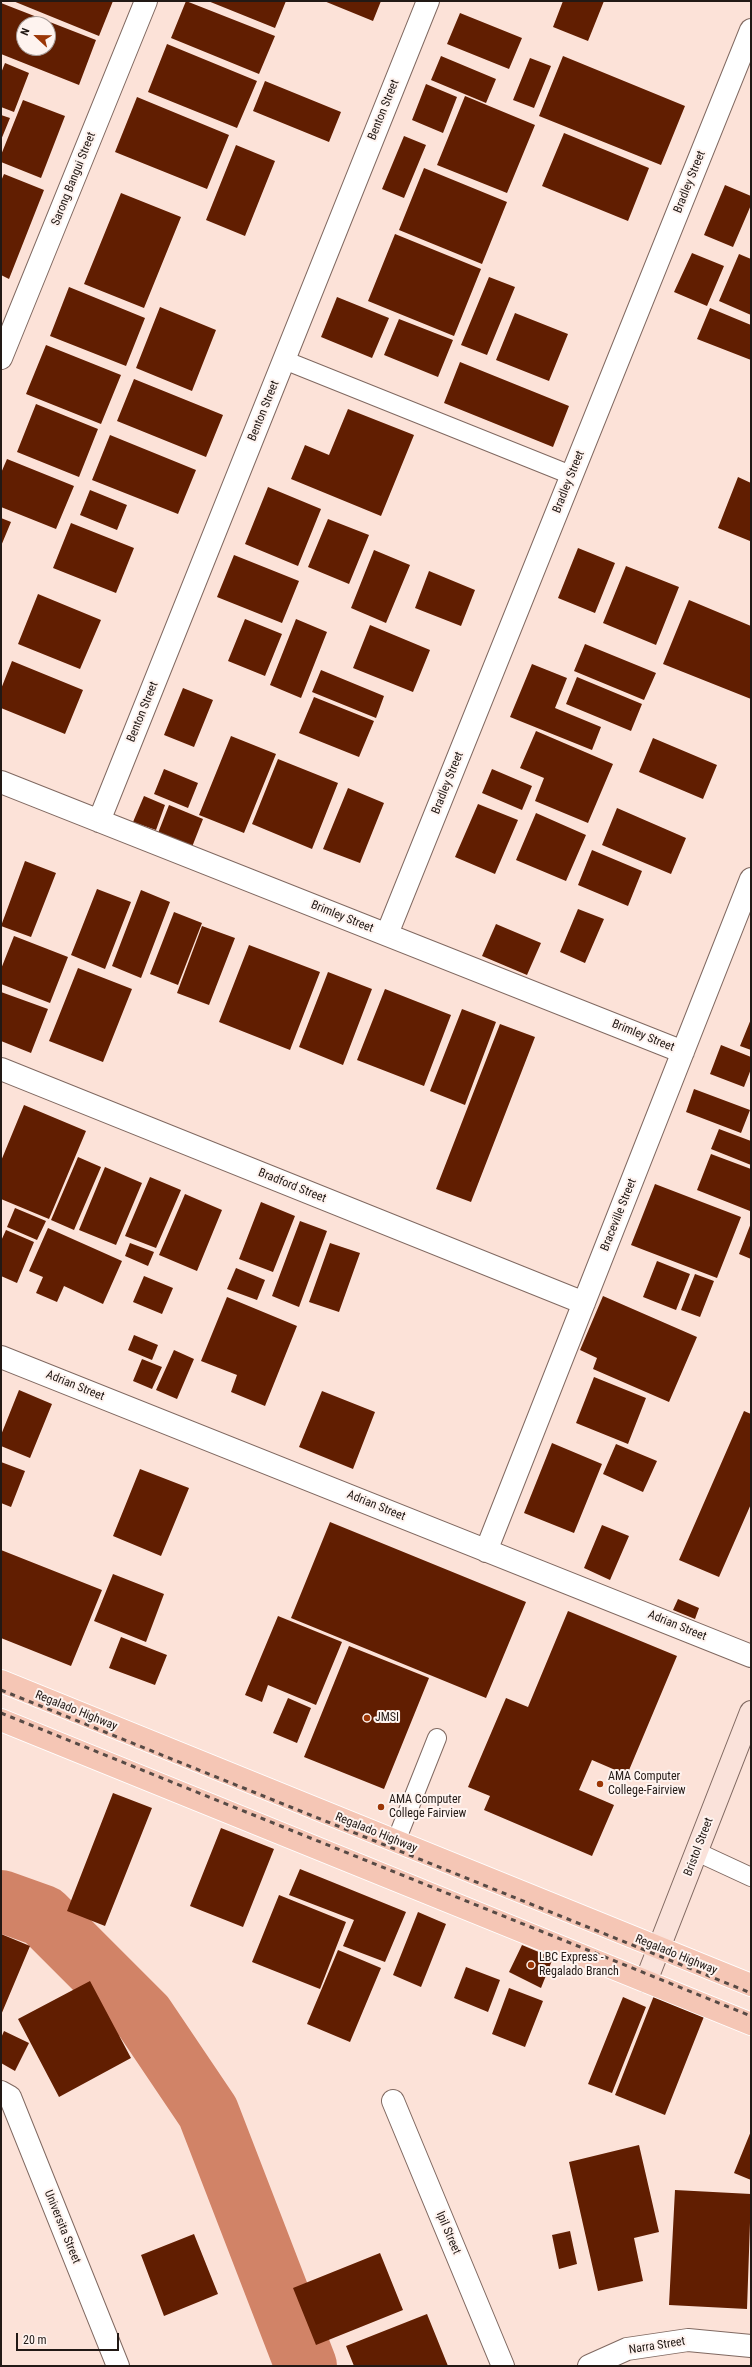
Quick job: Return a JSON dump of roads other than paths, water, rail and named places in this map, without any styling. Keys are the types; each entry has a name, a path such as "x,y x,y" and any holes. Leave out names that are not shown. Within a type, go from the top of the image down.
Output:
{"main road":[{"name":"Regalado Highway","path":"1,1680 751,1985"},
{"path":"1,1720 751,2024"}],"street":[{"name":"Sarong Bangui Street","path":"1,358 146,1"},
{"name":"Benton Street","path":"99,821 428,1"},
{"name":"Bradley Street","path":"386,934 751,30"},
{"name":"Brimley Street","path":"1,782 683,1052"},
{"name":"Braceville Street","path":"486,1550 751,879"},
{"name":"Bradford Street","path":"1,1069 584,1303"},
{"name":"Adrian Street","path":"1,1357 751,1656"},
{"name":"Bristol Street","path":"646,1981 751,1712"},
{"name":"Universita Street","path":"1,2092 10,2097 118,2366"},
{"name":"Ipil Street","path":"393,2101 503,2366"},
{"name":"Narra Street","path":"589,2366 627,2349 688,2340 751,2346"}],"lane":[{"path":"284,360 571,475"},
{"path":"396,1841 437,1738"},
{"path":"696,1852 751,1877"}],"waterway":[{"path":"1,1901 43,1916 144,2017 208,2112 306,2366"}],"railway":[{"path":"1,1690 751,1993"},
{"path":"1,1713 751,2016"}],"place":[{"name":"JMSI","path":"367,1718"},
{"name":"AMA Computer College-Fairview","path":"600,1784"},
{"name":"AMA Computer College Fairview","path":"381,1807"},
{"name":"LBC Express - Regalado Branch","path":"531,1965"}]}
